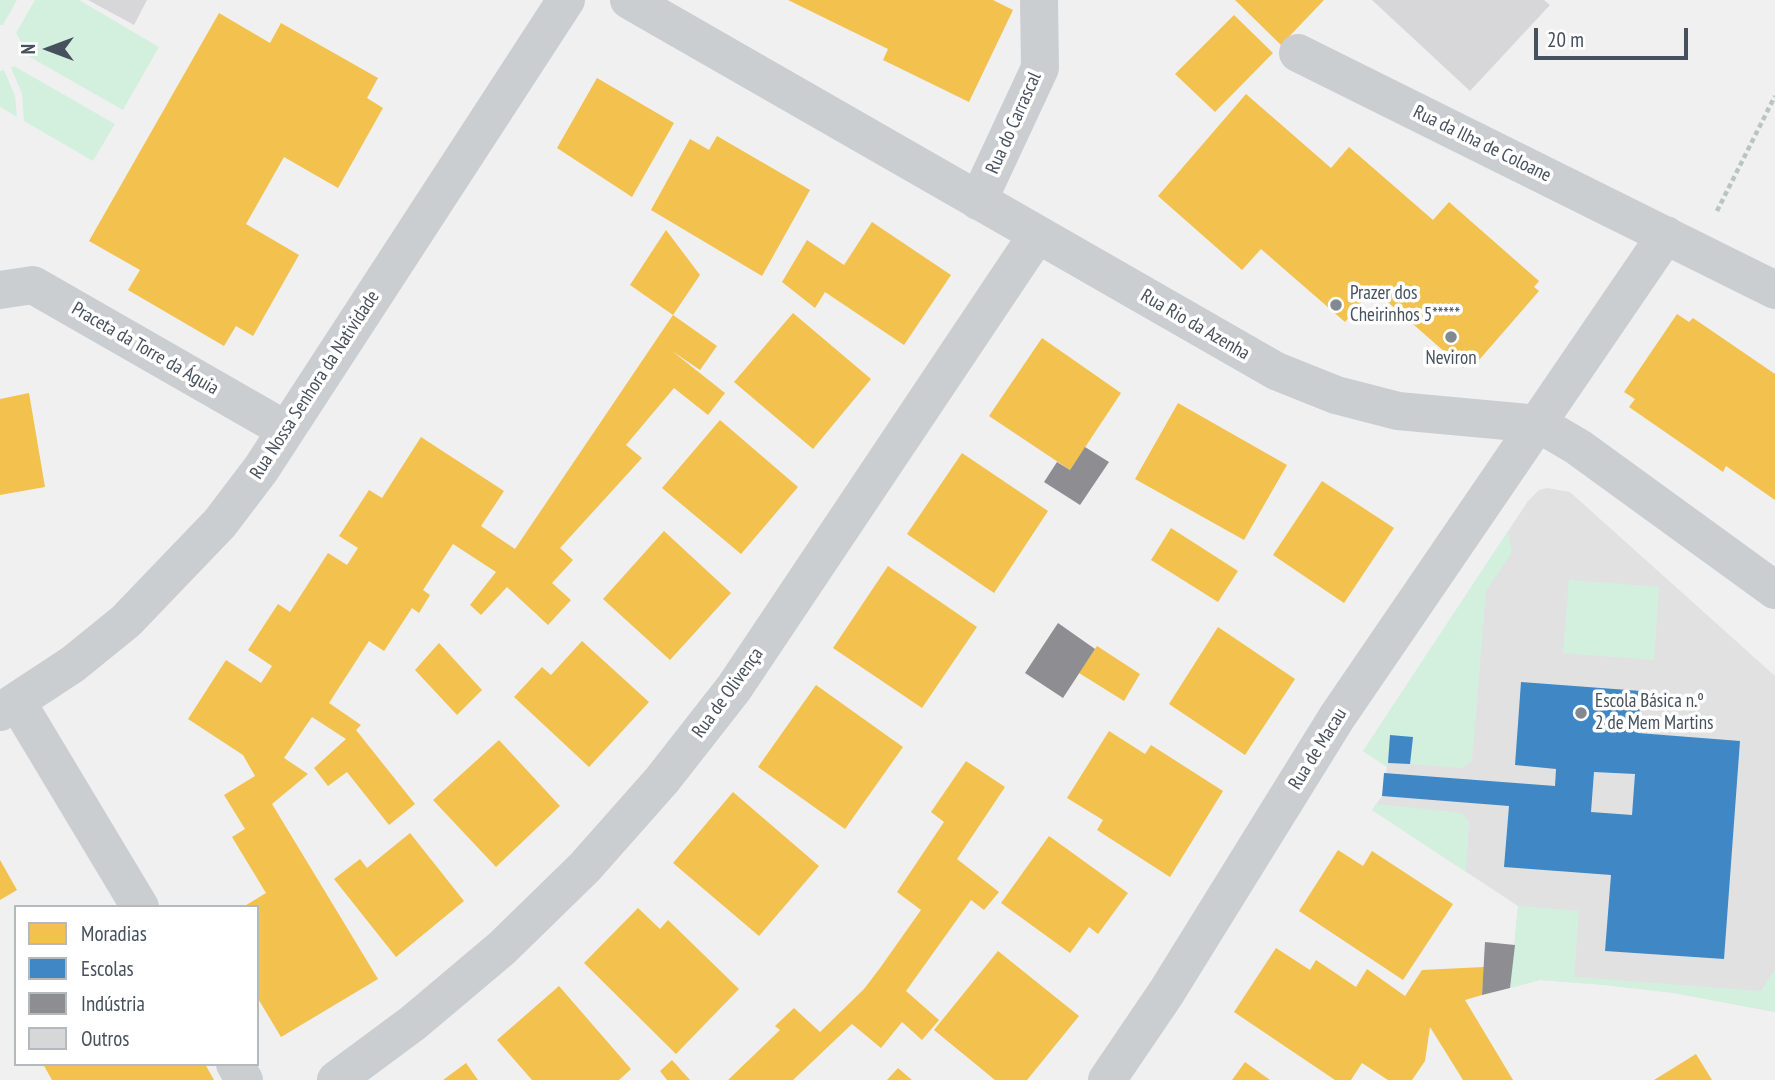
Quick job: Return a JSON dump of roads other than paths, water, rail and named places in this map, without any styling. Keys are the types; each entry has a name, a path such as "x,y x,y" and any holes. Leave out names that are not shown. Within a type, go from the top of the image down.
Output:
{"street":[{"name":"Rua Nossa Senhora da Natividade","path":"9,707 126,621 175,574 220,523 286,430 566,0"},
{"name":"Rua Rio da Azenha","path":"629,0 1247,356 1305,384 1398,411 1539,424 1578,447 1775,590"},
{"name":"Rua do Carrascal","path":"978,201 1040,68 1039,0"},
{"name":"Rua da Ilha de Coloane","path":"1298,53 1775,290"},
{"name":"Rua de Olivença","path":"336,1080 413,1023 502,948 585,867 662,780 734,688 1037,235"},
{"path":"1539,424 1682,243"},
{"name":"Praceta da Torre da Águia","path":"0,290 33,285 286,430"},
{"name":"Rua de Macau","path":"1107,1080 1166,993 1337,717 1539,424"},
{"path":"9,707 139,905"}],"place":[{"name":"Prazer dos Cheirinhos 5*****","path":"1336,305"},
{"name":"Neviron","path":"1451,337"},
{"name":"Escola Básica n.º 2 de Mem Martins","path":"1581,713"}]}
